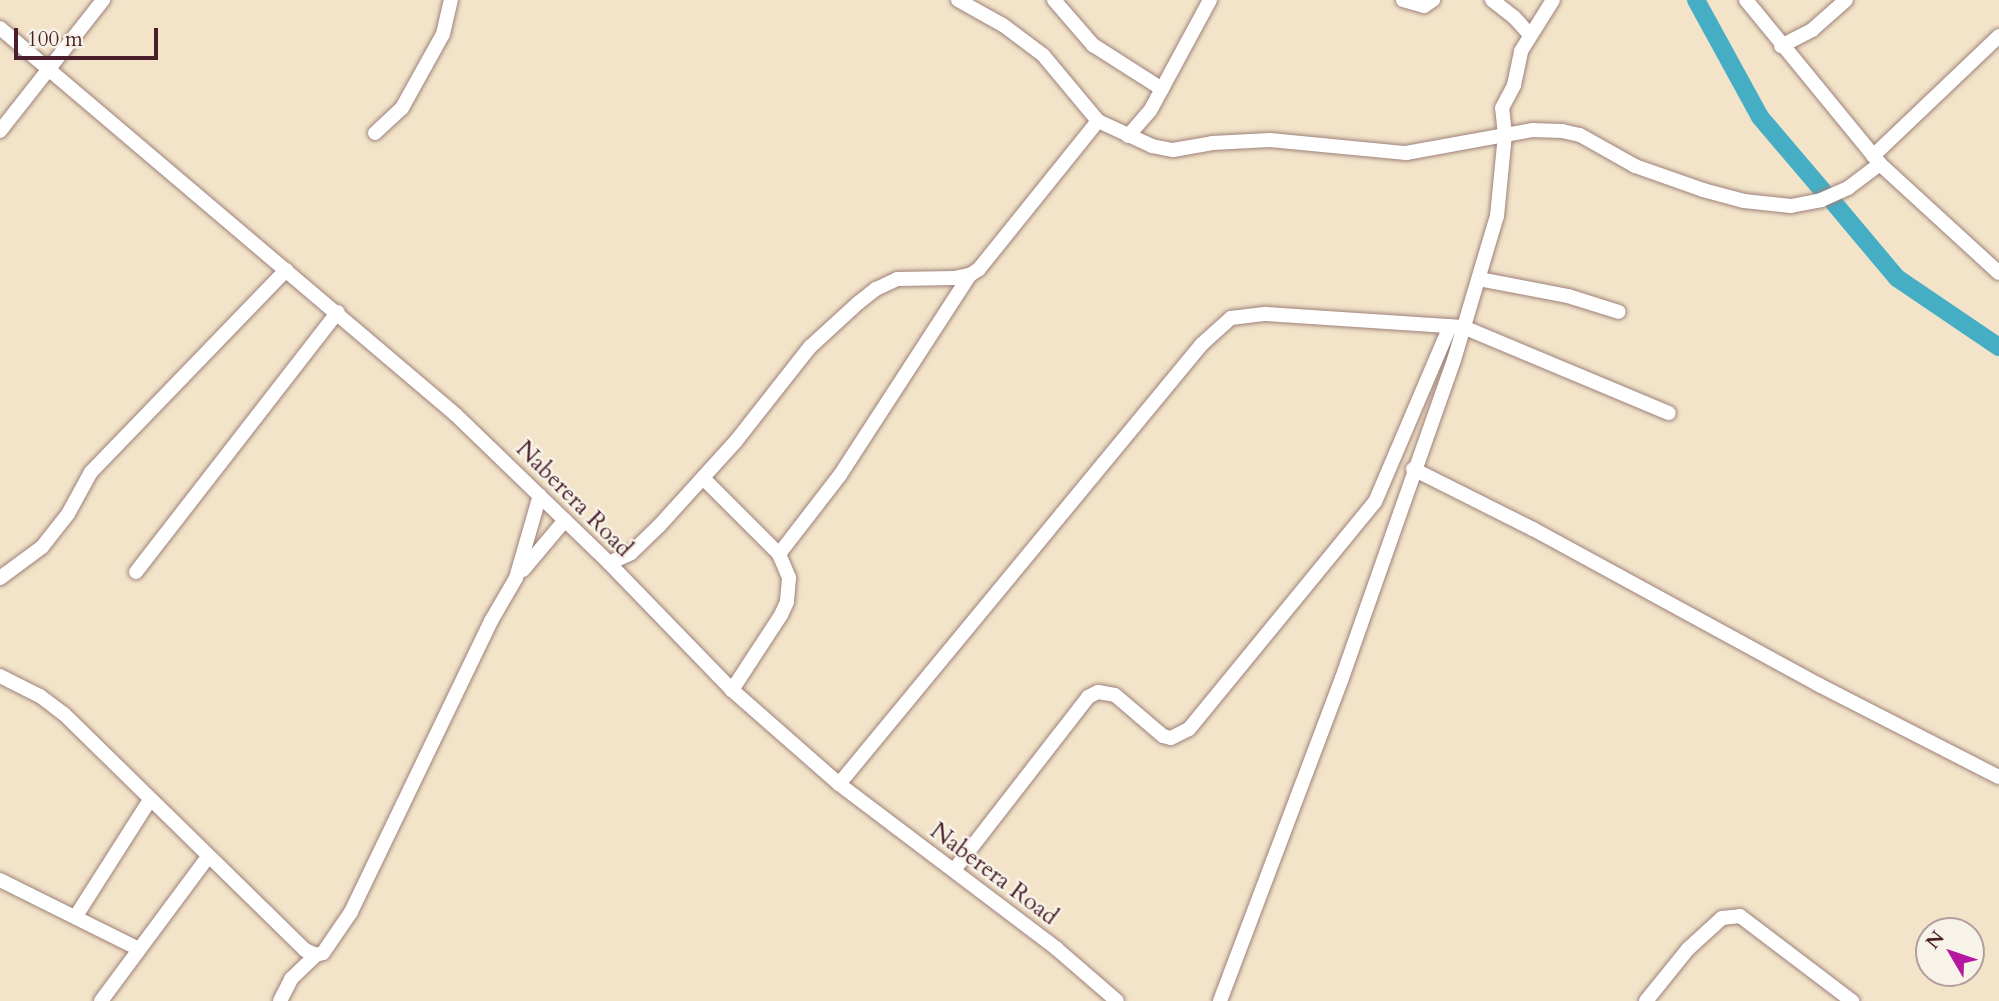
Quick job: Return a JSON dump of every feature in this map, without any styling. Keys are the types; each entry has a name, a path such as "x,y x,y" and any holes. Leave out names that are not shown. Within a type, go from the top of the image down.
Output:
{"street":[{"path":"0,131 103,0"},
{"path":"375,132 402,108 443,34 451,0"},
{"path":"958,0 1003,24 1036,49 1066,79 1098,121 1128,136 1173,150 1270,140 1405,153 1532,130 1580,135 1652,173 1735,199 1791,206 1822,201 1848,188 1999,36"},
{"path":"1054,0 1093,45 1162,89"},
{"path":"1128,136 1150,111 1210,0"},
{"path":"1402,0 1424,6 1433,0"},
{"path":"1492,0 1530,35"},
{"path":"954,870 1088,697 1098,692 1115,695 1163,736 1171,738 1189,729 1375,502 1479,279 1497,216 1505,135 1502,108 1514,85 1516,64 1530,35 1553,0"},
{"path":"1746,0 1876,160 1999,273"},
{"path":"1781,46 1812,30 1846,0"},
{"name":"Naberera Road","path":"2,32 456,415 609,563 732,690 839,783 1084,970 1117,1001"},
{"path":"779,554 847,465 970,275 989,258 1098,121"},
{"path":"0,578 42,547 56,531 83,484 101,461 286,270"},
{"path":"609,563 636,549 704,478 810,348 876,289 897,279 970,275"},
{"path":"1479,279 1569,296 1619,312"},
{"path":"136,572 338,313"},
{"path":"839,783 1202,344 1231,318 1266,314 1456,327 1669,413"},
{"path":"1220,1001 1342,678 1413,469 1456,327"},
{"path":"1413,469 1533,529 1819,685 1999,777"},
{"path":"704,478 779,554 789,578 787,601 766,640 732,690"},
{"path":"516,578 540,495"},
{"path":"280,1001 291,979 316,955 330,947 351,912 491,621 516,578 565,520"},
{"path":"0,676 40,696 64,713 208,857 305,950 316,955"},
{"path":"76,916 150,800"},
{"path":"101,1001 208,857"},
{"path":"0,880 139,949"},
{"path":"1646,1001 1688,949 1722,918 1740,916 1852,1001"}],"waterway":[{"path":"1696,0 1760,117 1823,191"},
{"path":"1834,203 1897,278 1999,347"}]}
